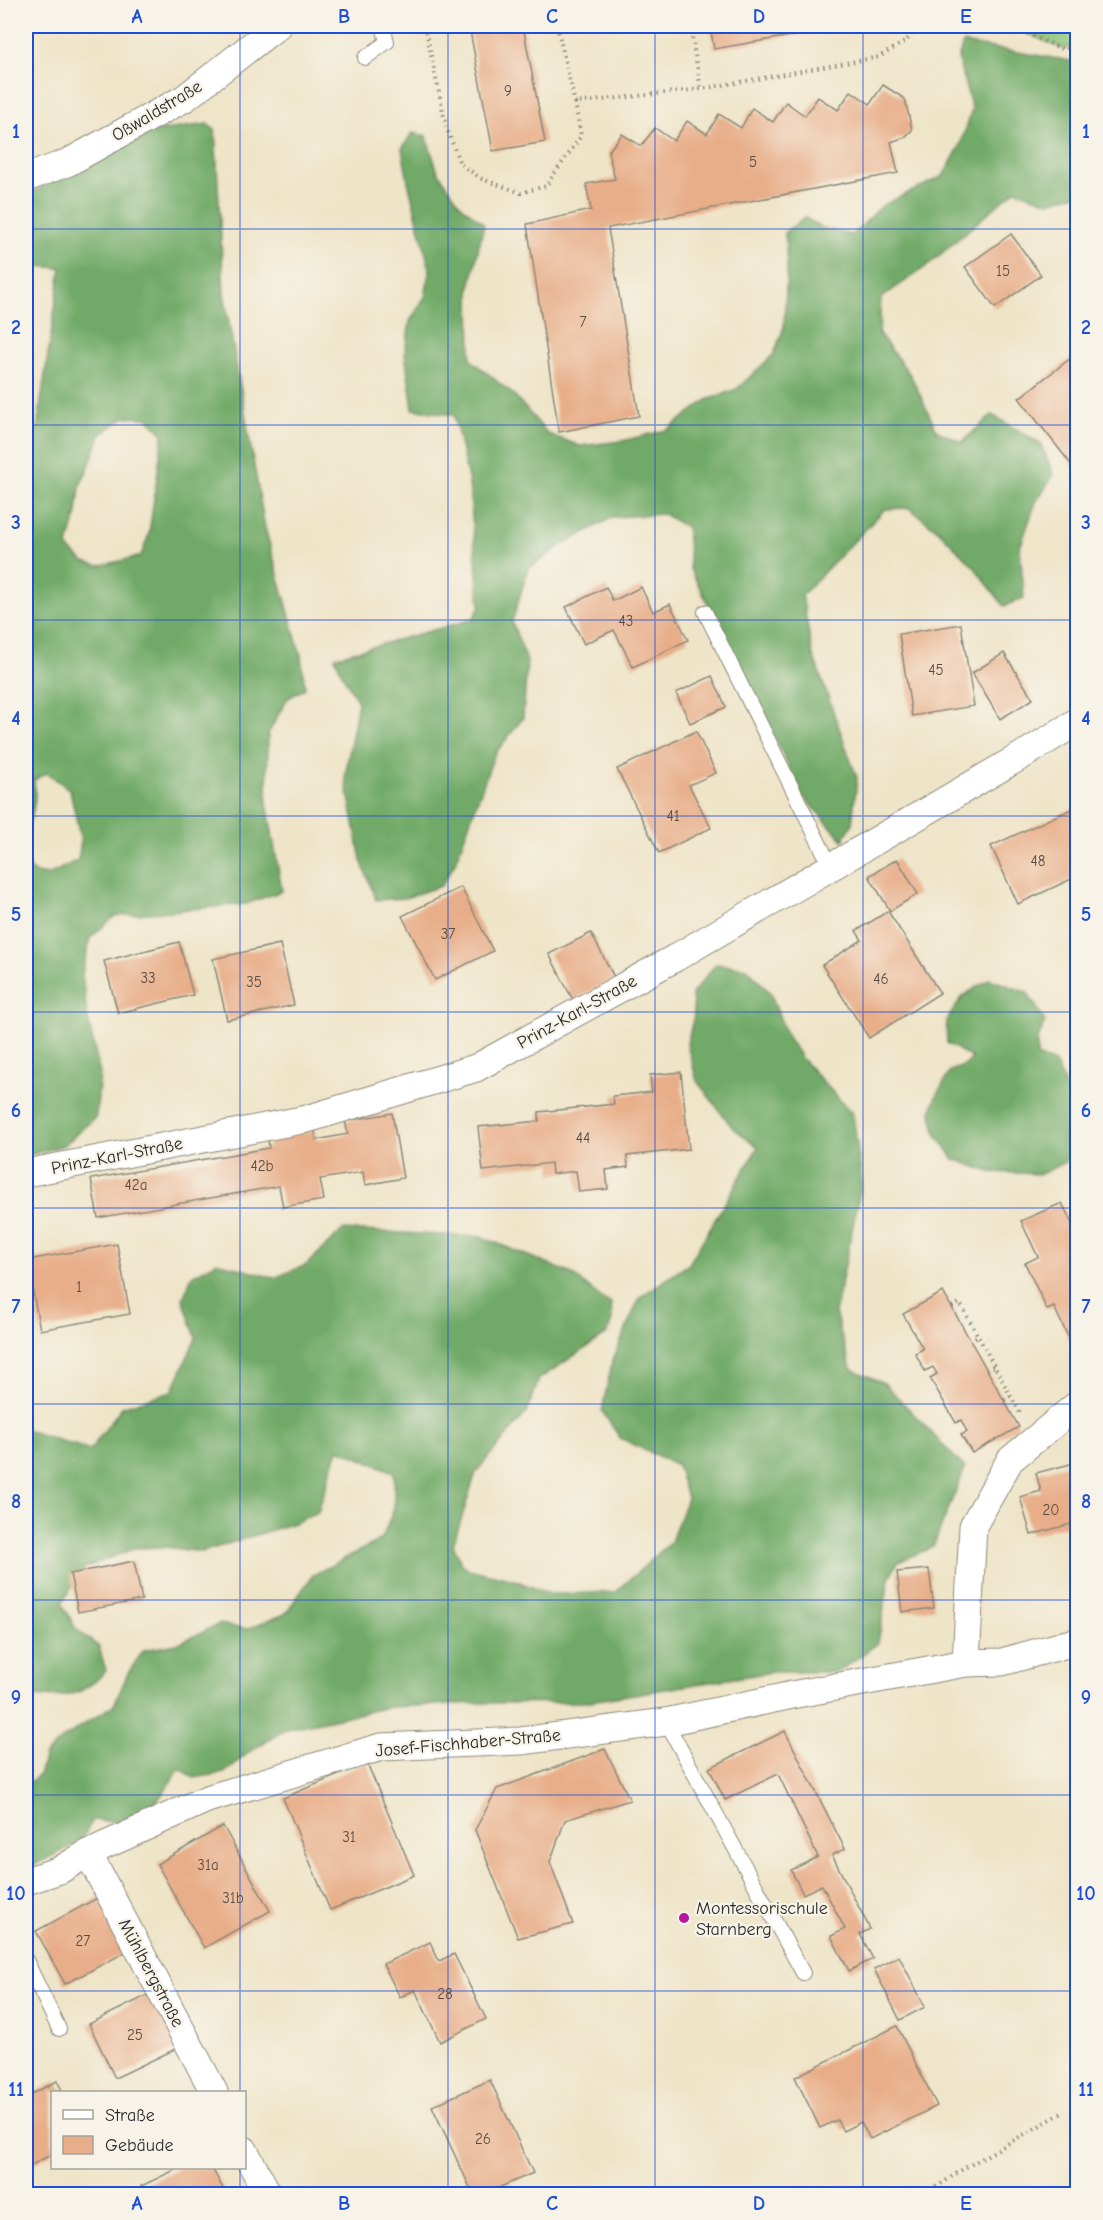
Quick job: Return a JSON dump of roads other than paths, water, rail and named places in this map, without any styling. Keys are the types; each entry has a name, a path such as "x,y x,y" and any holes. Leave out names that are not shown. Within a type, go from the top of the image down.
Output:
{"street":[{"name":"Oßwaldstraße","path":"26,178 69,162 185,98 277,26"},
{"name":"Prinz-Karl-Straße","path":"26,1173 307,1119 476,1068 675,958 1034,749 1077,721"},
{"path":"966,1663 973,1526 1010,1460 1077,1404"},
{"name":"Josef-Fischhaber-Straße","path":"26,1881 60,1870 88,1853 207,1799 381,1748 521,1741 666,1722 797,1694 966,1663 1002,1662 1077,1641"},
{"name":"Mühlbergstraße","path":"88,1853 213,2091"},
{"path":"246,2154 268,2194"}],"lane":[{"path":"365,58 387,42 383,26"},
{"path":"705,612 831,867"},
{"path":"666,1722 803,1973"},
{"path":"26,1960 58,2029"}],"place":[{"name":"Montessorischule Starnberg","path":"684,1918"}]}
